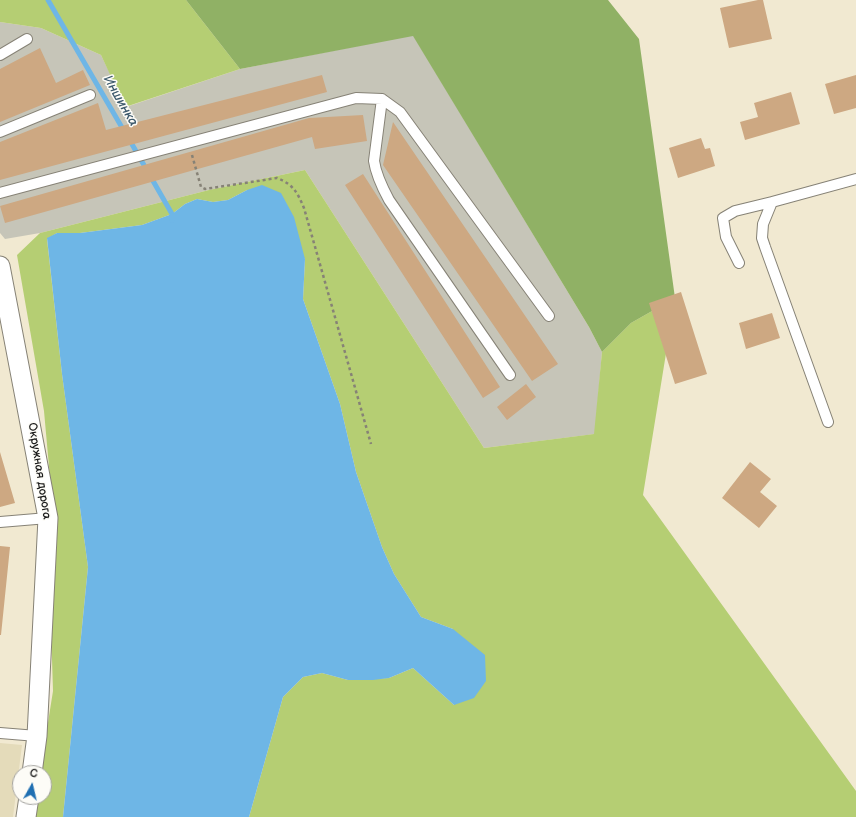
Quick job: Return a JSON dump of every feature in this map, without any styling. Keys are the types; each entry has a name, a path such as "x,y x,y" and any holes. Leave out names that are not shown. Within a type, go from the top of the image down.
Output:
{"street":[{"name":"Окружная дорога","path":"0,266 48,518 37,736 33,765"},
{"path":"26,817 28,805"}],"lane":[{"path":"0,56 27,39"},
{"path":"0,132 90,95"},
{"path":"0,192 356,98 382,99 400,112 549,316"},
{"path":"382,99 374,160 375,169 383,188 389,200 510,375"},
{"path":"739,264 726,237 724,216 735,211 856,179"},
{"path":"772,202 763,224 762,238 828,422"},
{"path":"0,522 48,518"},
{"path":"0,733 37,736"}],"path":[{"path":"189,143 201,186 204,189 277,178 287,182 296,190 304,208 371,444"}],"shaded area":[{"path":"0,22 41,28 101,55 126,107 240,69 413,35 589,327 602,352 595,434 484,448 305,170 209,190 40,233 5,239 0,233"},
{"path":"0,743 22,745 20,765 12,765 12,805 14,805 13,817 0,817"}],"green space":[{"path":"0,0 186,0 240,69 125,107 101,55 41,28 0,22"},
{"path":"186,0 608,0 639,39 675,298 631,323 602,352 589,327 413,36 240,69"},
{"path":"305,170 484,448 594,434 602,352 631,323 675,298 643,495 856,791 856,817 249,817 283,697 303,677 322,673 348,680 389,678 413,668 454,705 453,629 421,617 394,574 382,547 356,472 340,404 303,299 305,259 247,190 228,200 213,202 197,199 185,204 172,214 142,225 80,233 57,233 47,239 62,374 88,567 63,817 34,817 36,805 52,805 52,765 41,765 53,691 51,627 54,522 44,411 17,255 40,233 209,190"}],"water":[{"path":"262,185 281,193 294,217 305,259 303,299 340,404 356,472 382,547 394,574 421,617 453,629 485,655 486,681 474,698 454,705 413,668 389,678 373,680 348,680 322,673 303,677 283,697 249,817 63,817 88,567 62,374 47,238 57,233 80,233 142,225 172,214 185,204 197,199 213,202 228,200 247,190"}],"building":[{"path":"763,0 772,39 729,48 720,8"},
{"path":"40,48 56,83 83,70 90,85 0,122 0,69"},
{"path":"322,75 327,92 0,180 0,142 98,103 106,130"},
{"path":"856,75 856,108 834,114 825,84"},
{"path":"791,92 800,124 745,140 740,122 758,117 754,103"},
{"path":"363,115 367,141 315,149 312,137 5,223 0,206 309,118"},
{"path":"393,122 558,364 532,381 383,165"},
{"path":"701,138 705,149 710,148 715,166 678,178 669,148"},
{"path":"363,174 500,387 483,398 345,185"},
{"path":"681,292 707,374 675,384 649,303"},
{"path":"772,313 780,338 746,349 739,323"},
{"path":"526,384 536,397 507,420 497,407"},
{"path":"0,452 15,503 0,507"},
{"path":"750,462 771,479 760,492 777,506 759,528 722,498"},
{"path":"0,546 10,547 1,635 0,635"}],"waterway":[{"name":"Иншинка","path":"48,0 124,131"},
{"name":"Иншинка","path":"129,139 172,214 172,220"}]}
